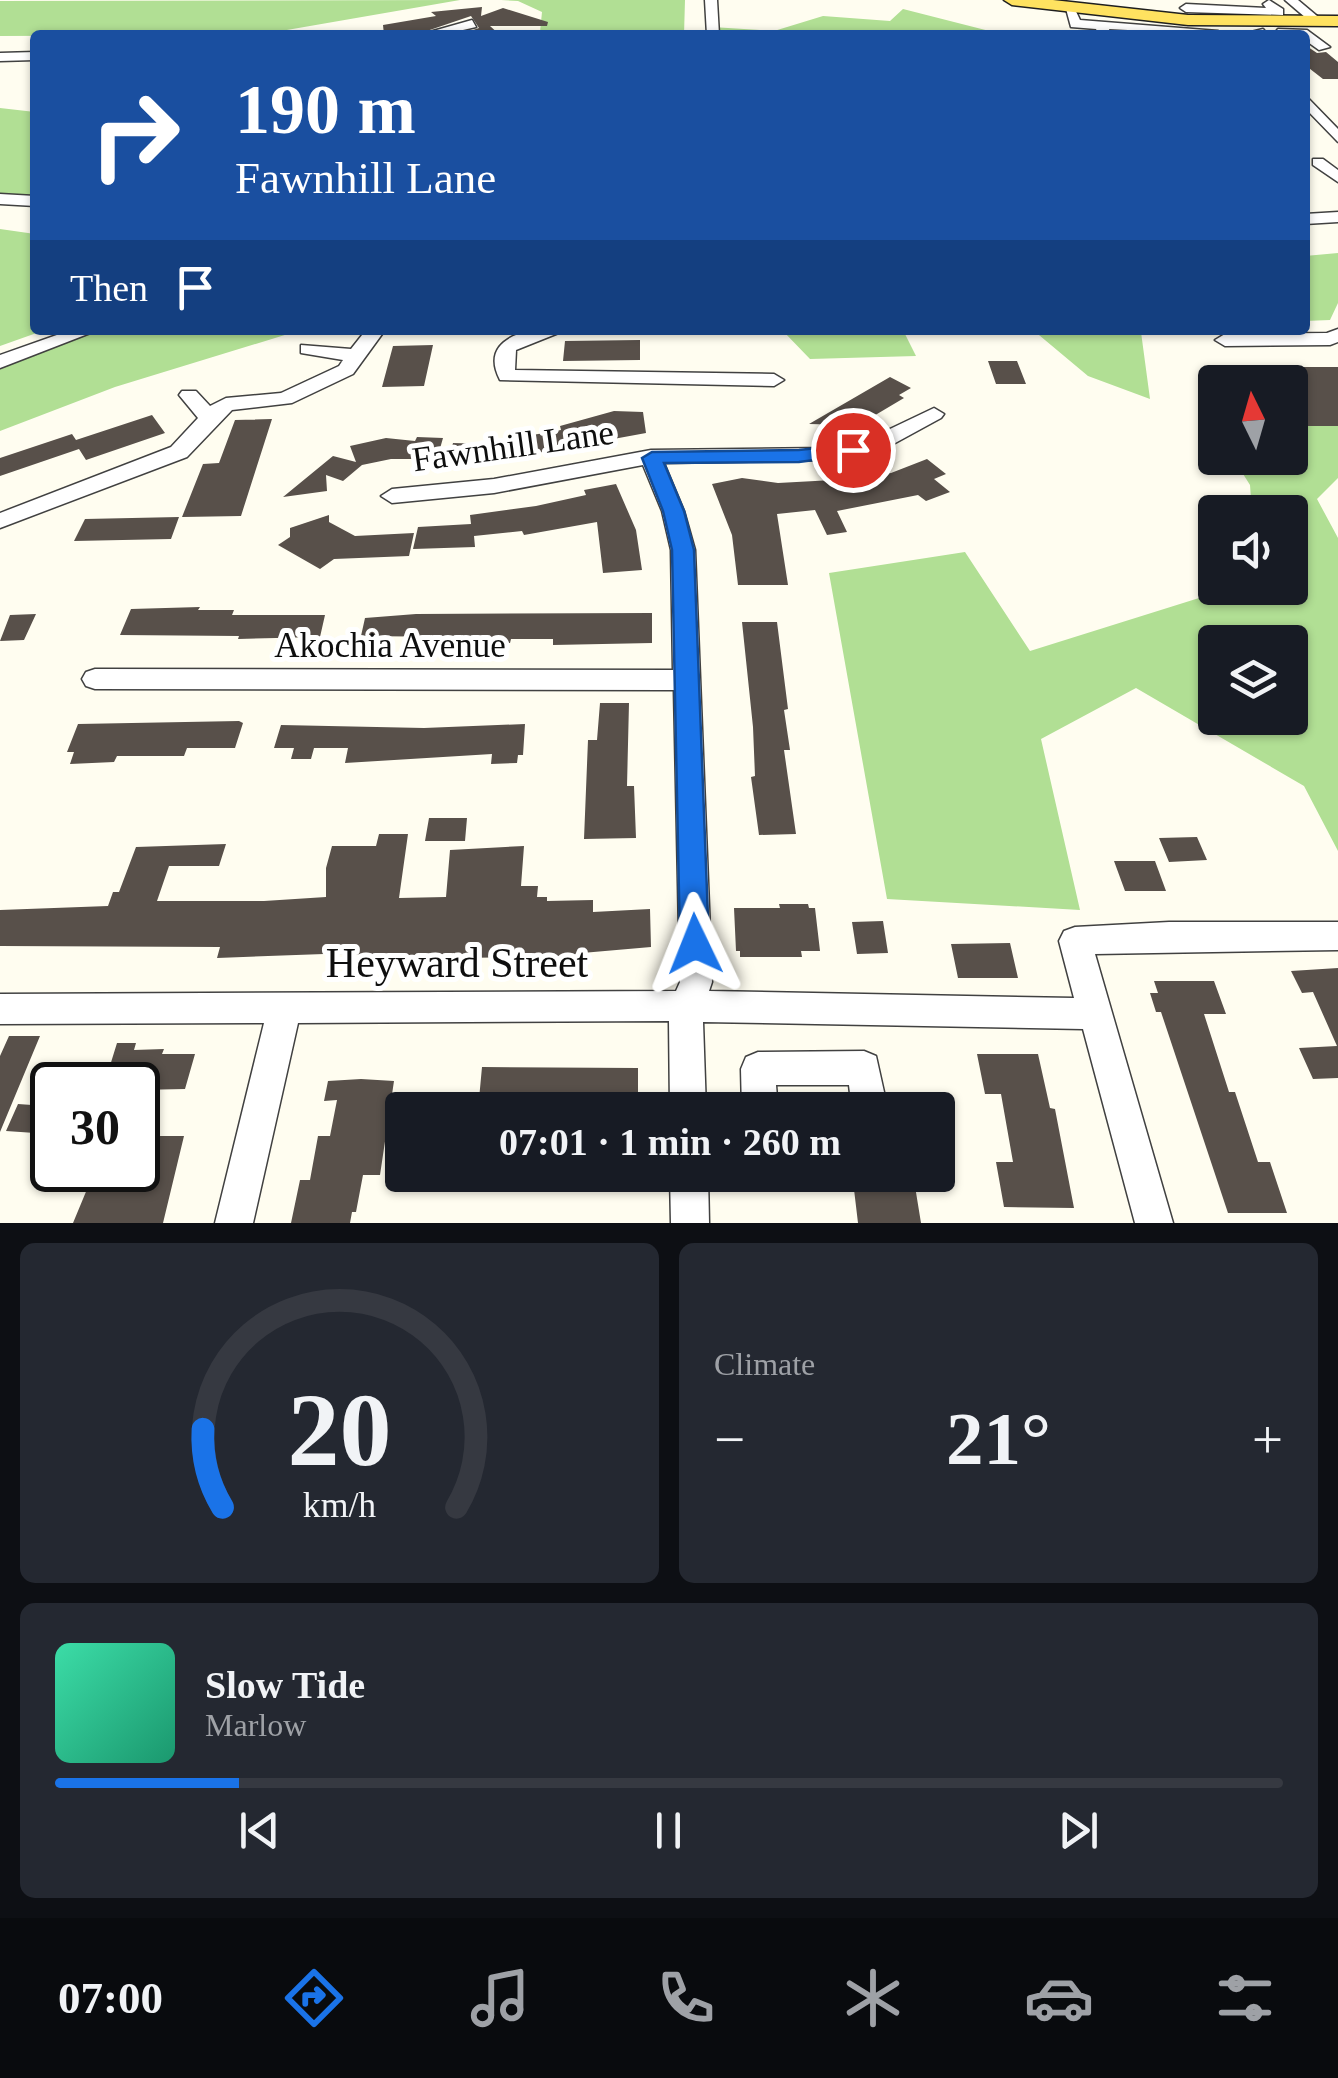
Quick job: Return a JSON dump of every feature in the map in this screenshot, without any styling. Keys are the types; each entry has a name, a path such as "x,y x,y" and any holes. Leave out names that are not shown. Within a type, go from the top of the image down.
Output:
{"main road":[{"path":"1012,0 1285,27"}],"street":[{"path":"711,0 714,30"},
{"path":"1270,2 1293,1 1285,27"},
{"path":"1270,2 1285,27"},
{"path":"1069,8 1075,24 1103,30"},
{"path":"1186,8 1285,27"},
{"path":"446,30 472,24"},
{"path":"0,57 30,56"},
{"path":"1310,105 1338,138"},
{"path":"1318,162 1338,177"},
{"path":"0,199 30,201"},
{"path":"1310,219 1338,217"},
{"path":"0,362 75,335"},
{"path":"0,521 178,452 195,438 208,417 234,401 285,399 346,370 372,335"},
{"path":"537,335 514,341 504,350 501,362 507,376 774,380"},
{"path":"1225,340 1330,339 1338,335"},
{"path":"308,349 356,356"},
{"path":"189,395 208,417"},
{"name":"Fawnhill Lane","path":"392,496 494,486 652,458 799,456 853,450 900,435 934,414"},
{"path":"652,458 674,511 683,550 696,982 686,1006 688,1092"},
{"name":"Akochia Avenue","path":"95,679 686,680"},
{"path":"1154,1223 1075,941 1169,936 1338,936"},
{"name":"Heyward Street","path":"0,1008 686,1006 1095,1014"},
{"path":"234,1223 284,1009"},
{"path":"759,1092 758,1069 864,1068 867,1092"},
{"path":"690,1192 690,1223"}],"green space":[{"path":"460,0 287,30 30,30 30,36 0,36 0,1"},
{"path":"501,0 685,0 684,30 540,30 542,12 518,1"},
{"path":"903,9 985,30 777,30 823,16 890,21"},
{"path":"712,27 758,30 712,30"},
{"path":"0,108 30,111 30,201 0,199"},
{"path":"0,229 30,233 31,335 0,346"},
{"path":"1338,253 1338,303 1330,320 1310,321 1310,256"},
{"path":"85,335 285,335 115,387 0,431 0,362"},
{"path":"787,335 906,335 916,356 810,359"},
{"path":"1039,335 1141,335 1150,399 1088,376"},
{"path":"1308,426 1338,426 1338,478 1317,499 1338,538 1338,851 1304,786 1217,735 1308,735 1308,625 1198,625 1198,724 1136,688 1041,739 1080,910 887,899 829,573 965,552 1030,651 1198,598 1198,605 1308,605 1308,495 1251,495 1244,475 1308,475"}],"building":[{"path":"482,7 481,16 503,8 548,22 547,26 490,26 494,30 473,30 479,28 471,16 430,30 384,30 383,25 436,16 431,12"},
{"path":"1310,48 1326,52 1338,62 1338,79 1323,79 1310,69"},
{"path":"640,340 640,360 563,361 565,341"},
{"path":"433,345 424,386 382,387 393,346"},
{"path":"988,361 1017,361 1026,384 996,384"},
{"path":"1308,367 1338,367 1338,426 1308,426"},
{"path":"890,377 911,388 899,395 904,398 872,417 849,425 809,424"},
{"path":"614,411 643,412 646,433 510,458 503,440 561,430 560,426"},
{"path":"152,415 165,433 86,460 79,449 0,476 0,458 72,434 76,440"},
{"path":"272,419 241,516 182,517 203,464 219,463 235,420"},
{"path":"417,437 443,438 437,459 391,459 362,465 343,481 326,475 327,491 283,497 333,456 356,462 350,446 386,438 415,441"},
{"path":"453,443 487,444 483,461 449,460"},
{"path":"927,459 946,474 934,479 950,492 926,501 918,495 837,511 847,532 827,535 815,510 777,514 788,585 738,585 732,535 712,484 742,478 778,483 852,479 891,473"},
{"path":"616,484 636,530 642,570 603,573 597,522 524,535 522,531 474,536 475,547 413,549 418,527 471,524 470,515 536,506"},
{"path":"329,515 329,522 355,536 414,533 409,556 334,559 320,569 278,545 290,537 290,528"},
{"path":"179,517 171,539 74,541 85,519"},
{"path":"200,607 198,610 234,610 232,615 325,615 320,637 120,635 131,609"},
{"path":"652,613 652,643 553,645 553,639 511,639 510,643 455,644 456,637 361,636 365,618 416,614"},
{"path":"36,614 24,640 0,641 10,615"},
{"path":"742,622 777,622 788,709 784,710 790,750 784,750 796,834 759,835 751,777 755,776 753,727"},
{"path":"600,703 629,703 627,786 634,786 636,838 584,839 588,740 597,740"},
{"path":"243,723 235,748 187,748 184,756 117,756 114,762 70,764 74,752 67,752 78,724"},
{"path":"525,724 523,755 518,755 517,763 491,764 492,754 345,763 348,748 314,748 311,759 291,759 294,748 274,748 281,725 424,728"},
{"path":"429,818 467,818 465,841 425,841"},
{"path":"379,834 408,834 399,898 446,897 450,850 524,846 521,886 538,886 537,897 547,897 547,901 593,900 593,912 650,909 651,947 582,956 391,959 391,955 324,954 217,958 220,947 0,946 0,910 108,906 113,892 119,892 136,847 226,844 219,866 169,866 157,901 264,901 326,897 326,868 332,846 376,846"},
{"path":"1197,837 1207,860 1169,862 1159,838"},
{"path":"1114,861 1155,861 1166,891 1125,891"},
{"path":"779,904 808,904 815,908 820,951 801,951 802,957 740,957 740,951 736,951 734,908 780,908"},
{"path":"883,921 888,953 857,954 852,922"},
{"path":"1010,943 1018,978 958,978 951,944"},
{"path":"1338,968 1338,1078 1313,1079 1299,1048 1337,1046 1313,992 1302,993 1291,971"},
{"path":"1154,981 1214,981 1226,1014 1204,1014 1229,1092 1235,1092 1258,1162 1270,1162 1287,1213 1228,1213 1161,1012 1156,1012 1150,993 1158,993"},
{"path":"9,1036 40,1036 0,1132 0,1056"},
{"path":"117,1043 136,1043 134,1050 164,1049 162,1054 195,1054 185,1089 160,1090 160,1062 111,1062"},
{"path":"977,1054 1038,1054 1050,1108 1055,1109 1074,1208 1004,1207 996,1162 1013,1162 1001,1094 985,1094"},
{"path":"482,1067 638,1068 638,1092 480,1092"},
{"path":"328,1081 394,1081 392,1092 385,1092 380,1175 363,1175 350,1223 291,1223 300,1180 310,1180 318,1136 330,1136 337,1100 324,1101"},
{"path":"18,1104 30,1105 30,1133 6,1131"},
{"path":"160,1136 184,1136 163,1223 73,1223 86,1192 160,1192"},
{"path":"854,1192 916,1192 921,1223 858,1223"}],"route":[{"path":"695,944 683,550 674,511 652,458 799,456 853,450"}]}
